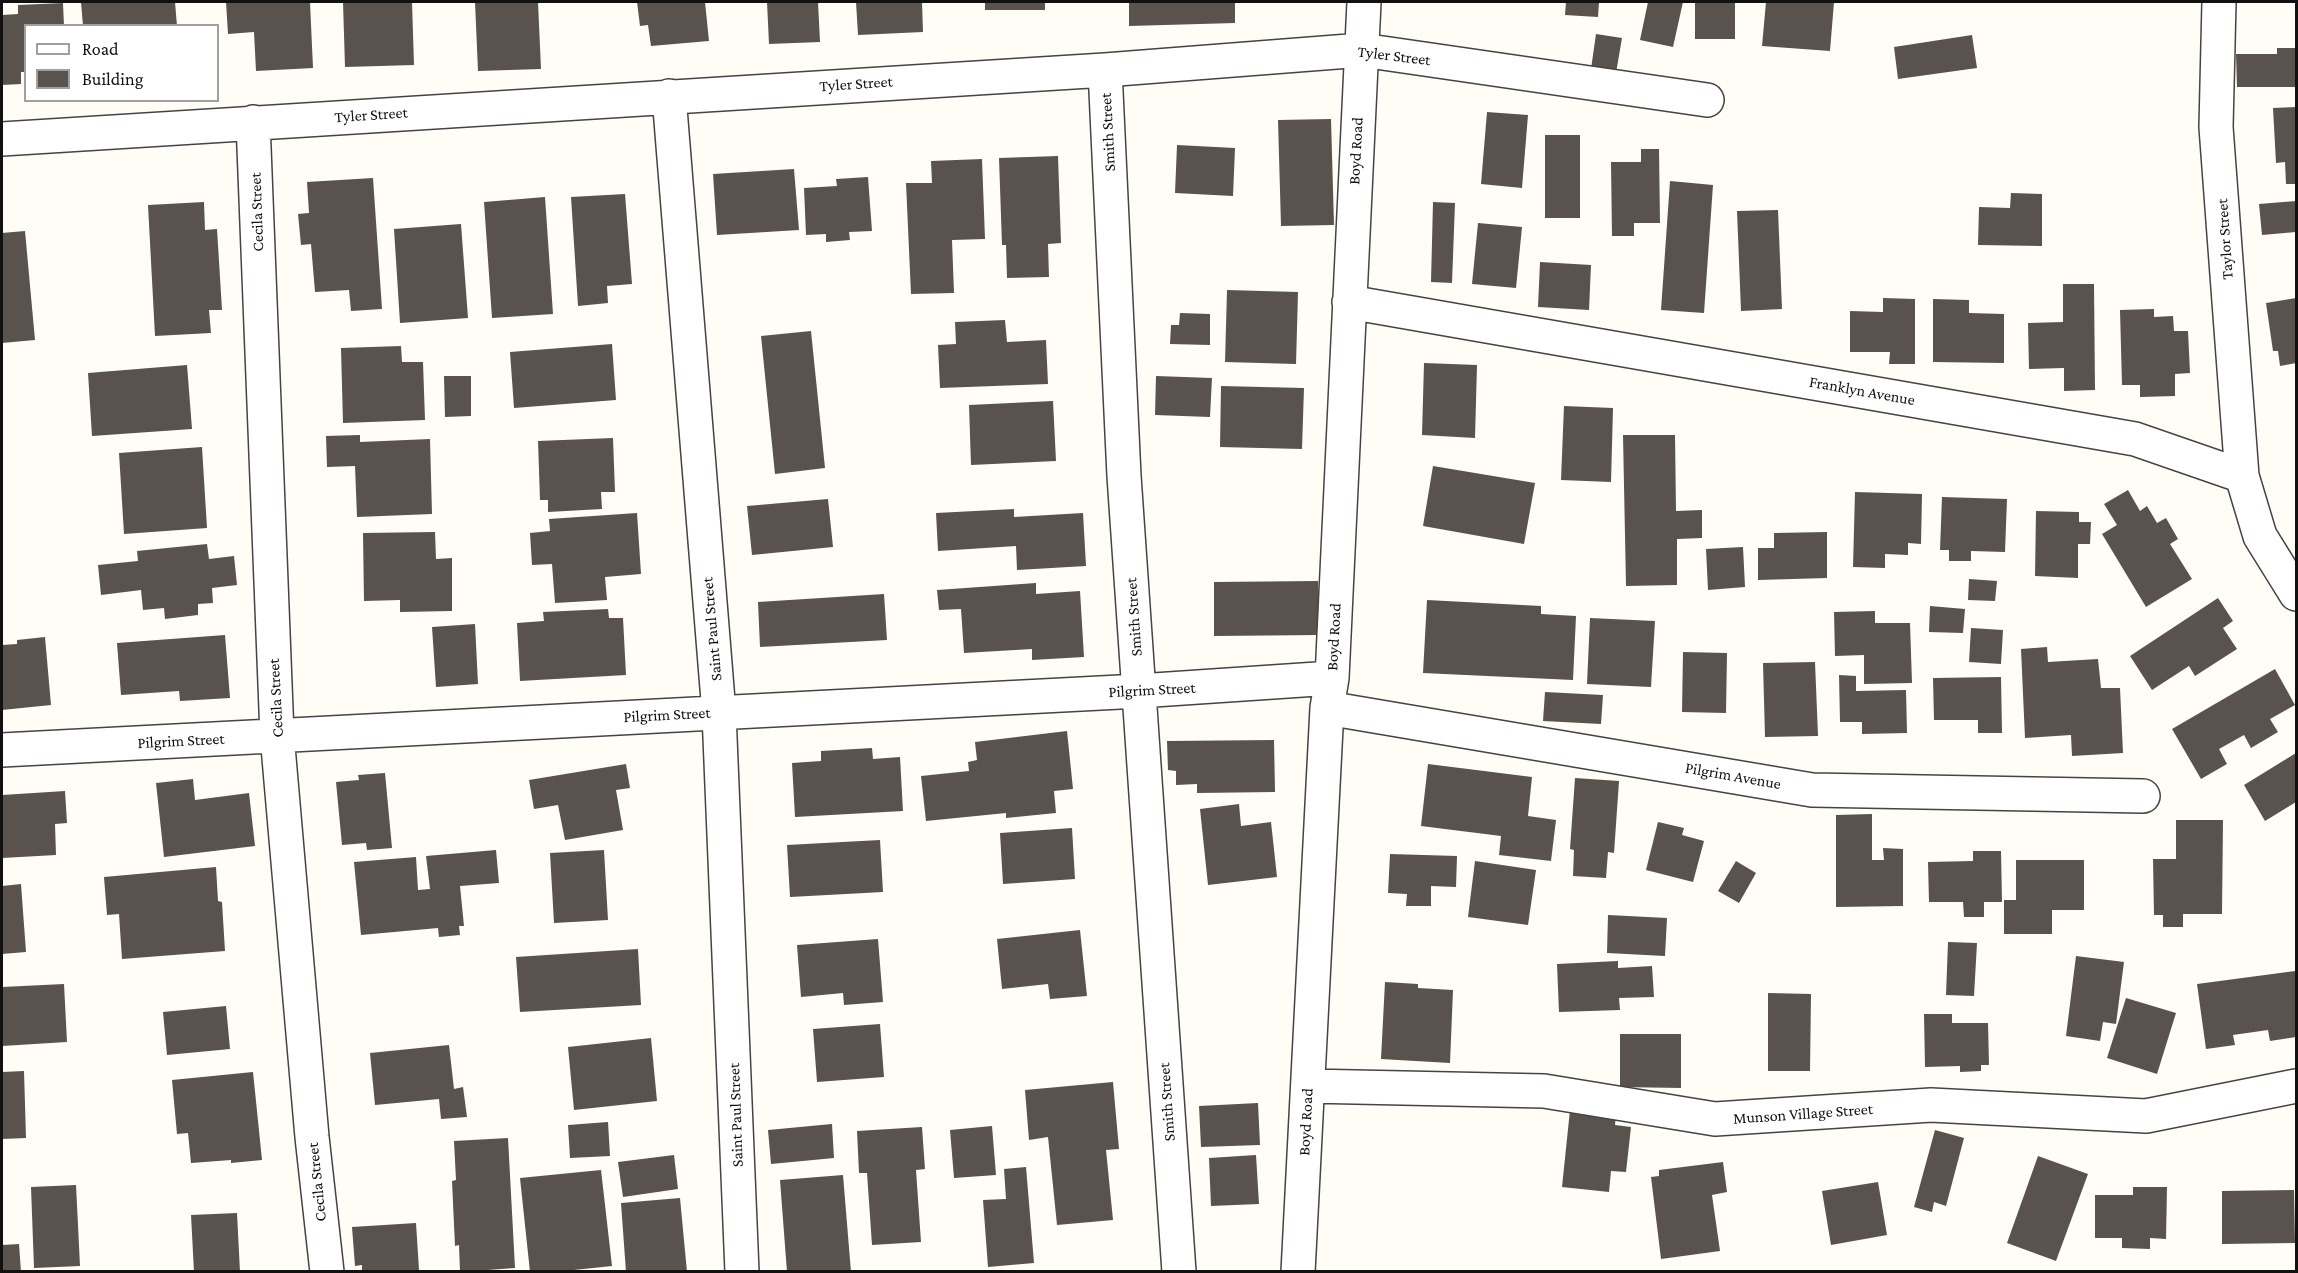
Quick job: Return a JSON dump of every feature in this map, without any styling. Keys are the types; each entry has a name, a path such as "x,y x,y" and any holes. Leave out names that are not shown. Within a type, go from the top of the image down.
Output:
{"street":[{"name":"Boyd Road","path":"1298,1272 1330,693 1364,2"},
{"name":"Taylor Street","path":"2219,2 2216,127 2242,476"},
{"name":"Tyler Street","path":"2,139 1105,70 1362,50 1707,100"},
{"name":"Smith Street","path":"1105,70 1124,476 1179,1272"},
{"name":"Saint Paul Street","path":"669,96 719,713 742,1272"},
{"name":"Cecila Street","path":"253,122 277,735 312,1137 327,1272"},
{"name":"Franklyn Avenue","path":"1348,302 2135,439 2242,476"},
{"path":"2242,476 2260,536 2296,594"},
{"name":"Pilgrim Street","path":"2,750 1139,691 1330,693"},
{"name":"Pilgrim Avenue","path":"1330,693 1812,790 2143,796"},
{"name":"Munson Village Street","path":"1308,1086 1544,1090 1714,1119 1932,1105 2146,1116 2296,1086"}],"building":[{"path":"81,2 175,2 177,24 83,24"},
{"path":"226,2 310,2 313,68 256,71 254,32 228,34"},
{"path":"343,2 412,2 414,65 345,67"},
{"path":"475,2 538,2 541,69 478,71"},
{"path":"637,2 705,2 709,41 651,46 648,25 640,26"},
{"path":"767,2 818,2 820,42 769,44"},
{"path":"856,2 922,2 923,32 858,35"},
{"path":"985,2 1045,2 1045,10 985,10"},
{"path":"1129,2 1235,2 1235,23 1129,26"},
{"path":"1566,2 1599,2 1598,17 1565,15"},
{"path":"1648,2 1683,2 1673,47 1640,40"},
{"path":"1695,2 1735,2 1735,39 1695,39"},
{"path":"1766,2 1834,2 1830,51 1762,46"},
{"path":"63,3 64,24 24,24 24,72 21,72 21,84 2,85 2,15 18,14 18,5"},
{"path":"1596,34 1622,38 1616,73 1591,69"},
{"path":"1972,35 1977,68 1898,79 1894,47"},
{"path":"2277,48 2296,48 2296,87 2237,87 2236,54 2277,54"},
{"path":"2296,107 2296,184 2286,184 2285,162 2276,163 2273,108"},
{"path":"1487,112 1528,115 1522,188 1481,184"},
{"path":"1331,119 1334,225 1281,226 1278,120"},
{"path":"1545,135 1580,135 1580,218 1545,218"},
{"path":"1177,145 1235,148 1233,196 1175,193"},
{"path":"1641,149 1659,149 1660,223 1634,223 1634,236 1612,236 1611,162 1641,162"},
{"path":"1058,156 1061,243 1048,244 1049,277 1007,278 1006,245 1002,245 999,158"},
{"path":"982,159 985,239 952,240 954,293 911,294 906,183 932,183 931,161"},
{"path":"794,169 799,230 717,235 713,174"},
{"path":"868,177 872,231 849,232 850,240 826,242 826,234 806,235 804,188 837,186 836,179"},
{"path":"373,178 382,309 351,311 349,290 315,292 311,244 301,245 298,214 309,213 307,182"},
{"path":"1670,181 1713,185 1704,313 1661,310"},
{"path":"2011,193 2042,194 2042,246 1978,245 1979,207 2010,208"},
{"path":"625,194 632,284 607,286 608,303 578,306 571,197"},
{"path":"545,197 553,314 492,318 484,202"},
{"path":"2296,201 2296,232 2262,235 2259,204"},
{"path":"204,202 205,230 217,229 222,310 209,310 211,333 155,336 148,205"},
{"path":"1433,202 1455,203 1452,283 1431,282"},
{"path":"1778,210 1782,309 1741,311 1737,211"},
{"path":"1478,223 1522,227 1516,288 1472,284"},
{"path":"461,224 468,318 400,323 394,229"},
{"path":"25,231 35,340 2,343 2,233"},
{"path":"1540,262 1591,265 1589,310 1538,307"},
{"path":"2063,284 2094,284 2095,390 2064,391 2064,368 2029,369 2028,323 2063,322"},
{"path":"1227,290 1298,292 1296,364 1225,362"},
{"path":"1883,298 1915,299 1915,364 1889,364 1890,352 1850,352 1850,311 1883,312"},
{"path":"2296,298 2296,363 2280,366 2278,351 2273,351 2266,303"},
{"path":"1933,299 1969,300 1969,313 2004,314 2004,363 1933,362"},
{"path":"2154,309 2154,317 2173,316 2174,331 2188,331 2190,373 2175,374 2175,396 2140,397 2140,385 2122,385 2120,310"},
{"path":"1180,313 1210,314 1210,345 1170,344 1171,325 1179,325"},
{"path":"1005,320 1007,342 1046,340 1048,384 940,388 938,345 956,344 955,322"},
{"path":"811,331 825,468 775,474 761,336"},
{"path":"612,344 616,400 514,408 510,352"},
{"path":"401,346 402,362 423,362 425,420 343,423 341,348"},
{"path":"1424,363 1477,365 1475,438 1422,435"},
{"path":"187,365 192,429 92,436 88,373"},
{"path":"444,376 471,376 471,416 445,417"},
{"path":"1156,376 1212,378 1210,417 1155,415"},
{"path":"1221,386 1304,388 1302,449 1220,447"},
{"path":"1053,401 1056,461 971,465 969,405"},
{"path":"1564,406 1613,408 1611,482 1561,480"},
{"path":"360,435 360,442 430,439 432,514 357,517 355,466 327,467 326,436"},
{"path":"1623,435 1675,435 1676,511 1702,510 1702,538 1677,539 1677,585 1626,586"},
{"path":"613,438 615,492 601,492 602,509 548,512 548,500 540,500 538,441"},
{"path":"202,447 207,528 124,534 119,453"},
{"path":"1433,466 1535,483 1524,544 1423,526"},
{"path":"2128,490 2140,511 2147,506 2157,523 2166,518 2178,539 2170,544 2192,579 2146,607 2102,534 2117,525 2104,504"},
{"path":"1855,492 1922,494 1921,544 1908,543 1908,555 1885,554 1885,568 1853,567"},
{"path":"1942,497 2007,499 2005,552 1971,551 1971,561 1949,561 1949,550 1940,550"},
{"path":"828,499 833,547 752,555 747,506"},
{"path":"1014,509 1014,517 1083,513 1086,566 1017,570 1016,546 938,551 936,513"},
{"path":"2036,511 2079,512 2079,522 2091,522 2090,544 2078,544 2078,578 2035,576"},
{"path":"637,513 641,574 605,577 607,600 555,603 552,564 532,565 530,533 550,531 549,519"},
{"path":"435,532 436,559 452,558 452,611 400,612 400,600 364,601 363,533"},
{"path":"1827,532 1827,578 1758,580 1758,548 1774,548 1774,533"},
{"path":"207,544 209,559 234,556 237,585 212,588 213,603 198,604 198,615 165,619 164,608 143,610 141,590 101,595 98,565 138,561 137,551"},
{"path":"1743,547 1745,587 1708,590 1706,549"},
{"path":"1969,579 1997,581 1995,601 1968,600"},
{"path":"1318,581 1319,635 1214,636 1214,582"},
{"path":"1036,583 1036,594 1080,591 1084,657 1032,660 1032,649 964,653 961,609 939,610 937,590"},
{"path":"884,594 887,640 760,647 758,602"},
{"path":"2218,598 2233,621 2223,628 2237,649 2195,676 2189,666 2152,690 2130,656"},
{"path":"1427,600 1541,606 1541,614 1576,616 1573,680 1423,673"},
{"path":"1930,606 1965,609 1963,633 1929,632"},
{"path":"608,609 609,618 623,618 626,675 520,681 517,623 544,621 543,612"},
{"path":"1875,611 1875,623 1910,623 1912,683 1864,684 1864,655 1835,656 1834,612"},
{"path":"1590,618 1655,621 1651,687 1587,684"},
{"path":"475,624 478,684 436,687 432,627"},
{"path":"1971,628 2003,630 2001,664 1969,662"},
{"path":"225,635 230,698 180,701 179,691 121,695 117,643"},
{"path":"45,637 51,705 2,710 2,645 17,644 17,640"},
{"path":"2047,647 2048,662 2098,659 2101,688 2120,688 2123,753 2072,756 2071,735 2025,738 2021,649"},
{"path":"1683,652 1727,653 1726,713 1682,712"},
{"path":"1815,662 1818,736 1765,737 1763,663"},
{"path":"2275,669 2295,705 2270,719 2278,732 2251,748 2244,735 2219,749 2227,764 2201,779 2172,729"},
{"path":"1839,675 1856,676 1856,691 1906,690 1907,733 1862,734 1862,722 1840,722"},
{"path":"2001,677 2002,733 1978,733 1978,720 1934,720 1933,678"},
{"path":"1545,692 1603,695 1601,724 1543,721"},
{"path":"1067,731 1073,789 1054,791 1056,813 1006,818 1006,813 926,821 921,776 969,771 968,762 977,760 975,742"},
{"path":"1274,740 1275,792 1197,793 1197,784 1176,785 1176,771 1168,770 1167,741"},
{"path":"872,748 873,759 900,757 903,811 795,817 792,763 821,761 821,751"},
{"path":"2296,753 2296,802 2265,821 2244,785"},
{"path":"626,764 630,788 616,790 623,830 565,840 558,805 534,809 529,780"},
{"path":"1428,764 1532,777 1528,816 1556,820 1551,861 1499,855 1501,836 1421,826"},
{"path":"385,773 392,848 367,850 366,843 342,845 336,782 359,780 358,775"},
{"path":"1575,778 1619,781 1614,853 1608,852 1606,878 1573,876 1574,850 1570,849"},
{"path":"193,779 195,800 249,793 255,846 164,857 156,783"},
{"path":"65,791 67,823 55,824 56,855 2,858 2,795"},
{"path":"1239,804 1241,826 1271,822 1277,877 1208,885 1200,809"},
{"path":"1872,814 1872,860 1884,860 1883,848 1903,849 1903,906 1836,907 1836,815"},
{"path":"2176,820 2223,820 2222,914 2183,914 2183,927 2163,927 2163,915 2154,915 2153,859 2176,859"},
{"path":"1658,822 1684,828 1682,835 1704,841 1693,882 1646,870"},
{"path":"1072,828 1075,879 1003,884 1000,833"},
{"path":"880,840 883,892 790,897 787,845"},
{"path":"496,850 499,883 460,886 464,926 459,926 460,935 439,937 438,928 361,935 354,862 416,857 418,890 430,889 426,856"},
{"path":"604,850 608,920 554,923 550,853"},
{"path":"1973,851 2001,851 2002,902 1984,902 1984,917 1964,917 1963,902 1929,902 1928,862 1973,861"},
{"path":"1390,854 1457,856 1456,887 1431,886 1431,906 1406,906 1407,894 1388,893"},
{"path":"2016,860 2084,860 2084,910 2052,910 2052,934 2004,934 2004,900 2016,900"},
{"path":"1475,861 1536,870 1528,925 1468,917"},
{"path":"1736,861 1756,873 1739,903 1718,891"},
{"path":"216,867 218,901 222,902 225,951 122,959 119,914 107,915 104,877"},
{"path":"21,884 26,952 2,954 2,886"},
{"path":"1608,915 1667,918 1665,956 1607,953"},
{"path":"1080,930 1087,996 1050,999 1048,984 1002,989 997,939"},
{"path":"878,939 883,1002 844,1005 843,993 801,997 797,945"},
{"path":"1948,942 1977,943 1974,996 1946,995"},
{"path":"638,949 641,1005 520,1012 516,957"},
{"path":"2076,956 2124,962 2116,1024 2103,1022 2100,1041 2066,1036"},
{"path":"1618,961 1618,968 1652,966 1654,997 1619,998 1620,1010 1559,1012 1557,964"},
{"path":"2295,971 2296,1037 2270,1041 2268,1030 2233,1035 2235,1045 2206,1049 2197,984"},
{"path":"1385,982 1418,984 1418,988 1453,990 1450,1063 1381,1059"},
{"path":"64,984 67,1042 2,1046 2,987"},
{"path":"1768,993 1811,994 1810,1071 1768,1071"},
{"path":"2126,998 2176,1013 2157,1074 2107,1058"},
{"path":"226,1006 230,1049 167,1055 163,1012"},
{"path":"1924,1014 1952,1014 1952,1023 1988,1023 1989,1065 1981,1065 1981,1071 1960,1072 1960,1066 1925,1067"},
{"path":"880,1024 884,1077 817,1082 813,1029"},
{"path":"1620,1034 1681,1034 1681,1088 1620,1087"},
{"path":"651,1038 657,1101 574,1110 568,1047"},
{"path":"449,1045 454,1089 463,1087 467,1117 441,1119 439,1099 375,1105 370,1053"},
{"path":"24,1071 26,1138 2,1139 2,1072"},
{"path":"253,1072 262,1160 191,1163 188,1133 177,1134 172,1080"},
{"path":"1113,1082 1119,1149 1106,1150 1113,1220 1057,1225 1048,1137 1029,1140 1025,1090"},
{"path":"1258,1103 1260,1145 1201,1147 1199,1106"},
{"path":"1570,1110 1616,1114 1615,1125 1631,1127 1626,1172 1611,1171 1609,1192 1562,1187"},
{"path":"608,1122 610,1156 570,1158 568,1125"},
{"path":"832,1124 834,1158 771,1164 768,1130"},
{"path":"992,1126 996,1175 954,1178 950,1130"},
{"path":"922,1127 925,1169 916,1170 921,1242 872,1245 867,1173 859,1173 857,1131"},
{"path":"1935,1130 1964,1138 1946,1206 1934,1202 1932,1212 1914,1207"},
{"path":"508,1138 515,1268 460,1272 459,1245 455,1246 452,1181 456,1180 454,1141"},
{"path":"674,1155 678,1189 623,1197 618,1162"},
{"path":"1256,1155 1259,1204 1211,1206 1209,1158"},
{"path":"2038,1156 2088,1174 2056,1261 2007,1243"},
{"path":"1723,1162 1727,1192 1712,1195 1720,1251 1661,1259 1651,1177 1659,1176 1659,1170"},
{"path":"1026,1167 1034,1263 988,1267 983,1200 1006,1199 1004,1169"},
{"path":"601,1170 612,1266 555,1272 530,1272 520,1178"},
{"path":"843,1175 851,1272 787,1272 780,1180"},
{"path":"1878,1182 1887,1235 1831,1245 1822,1191"},
{"path":"76,1185 80,1266 34,1268 31,1187"},
{"path":"2133,1187 2167,1187 2166,1239 2150,1238 2150,1249 2122,1248 2122,1238 2095,1238 2095,1195 2133,1195"},
{"path":"2294,1190 2295,1243 2222,1244 2222,1191"},
{"path":"680,1198 687,1272 626,1272 621,1203"},
{"path":"237,1213 240,1272 194,1272 191,1215"},
{"path":"416,1223 419,1270 362,1272 362,1265 355,1266 352,1227"},
{"path":"19,1244 21,1272 2,1272 2,1245"}]}
